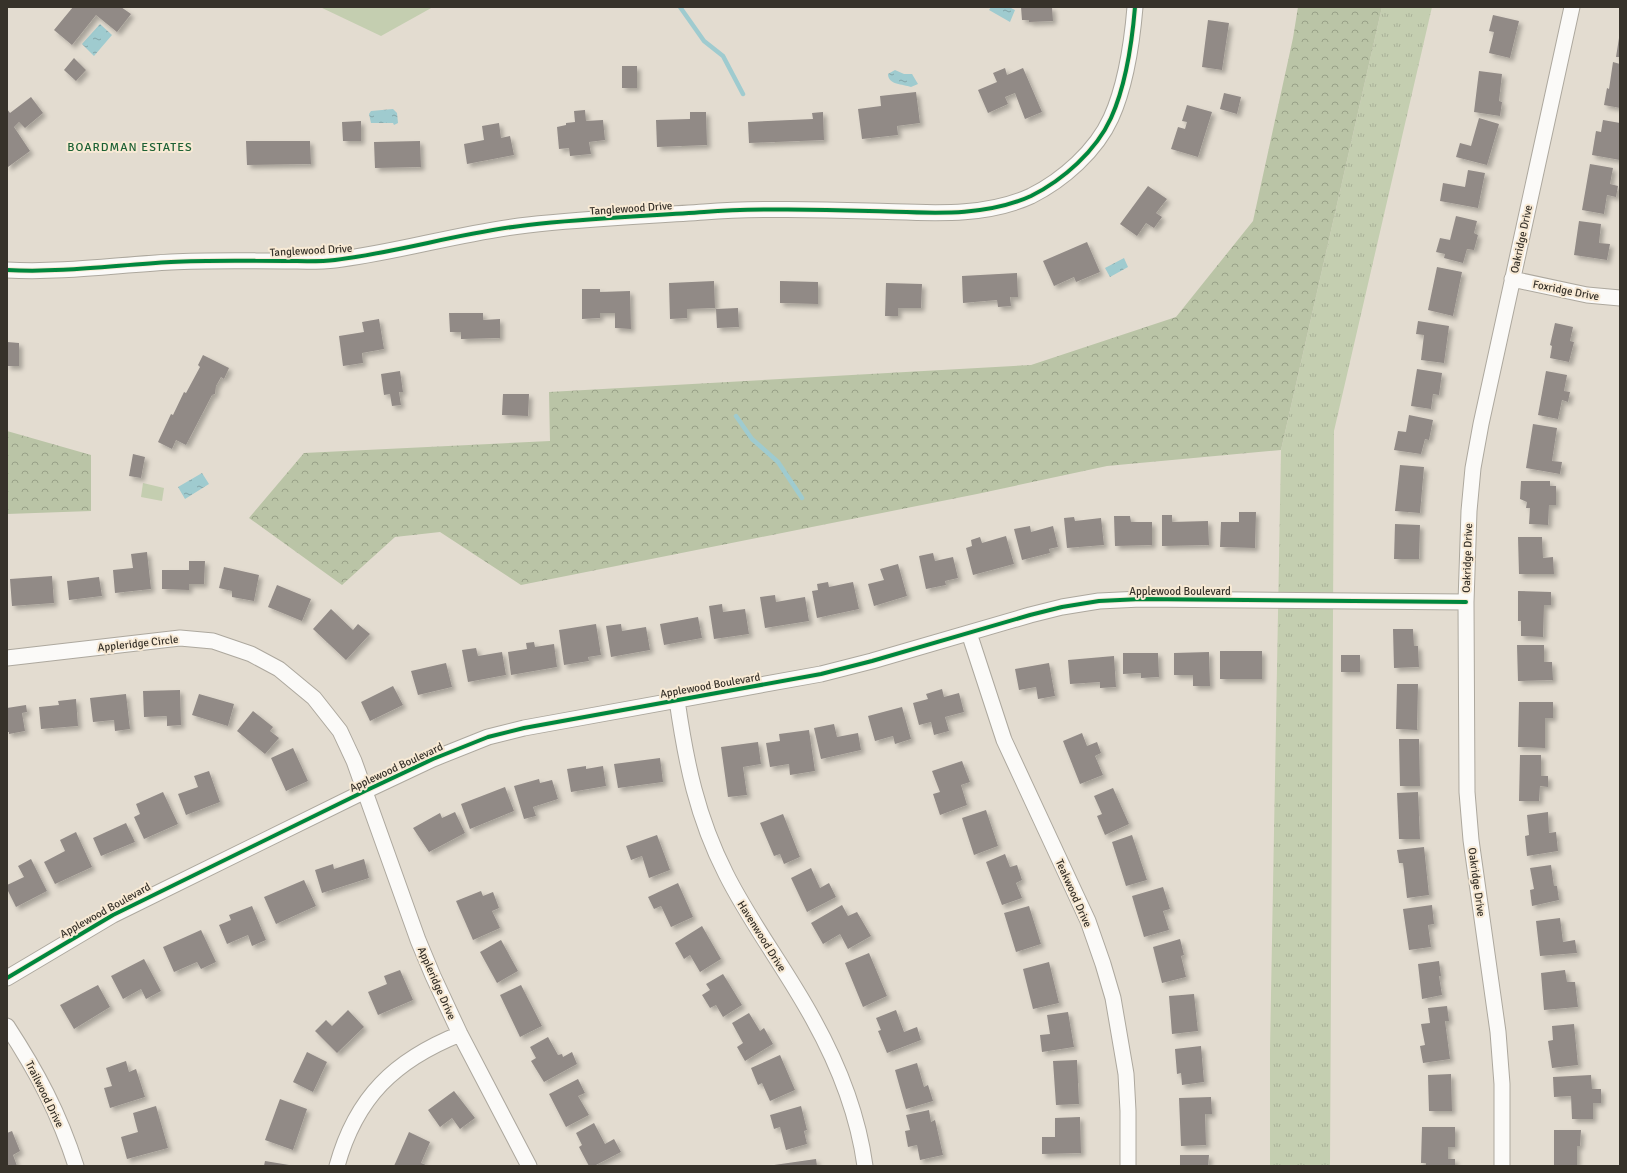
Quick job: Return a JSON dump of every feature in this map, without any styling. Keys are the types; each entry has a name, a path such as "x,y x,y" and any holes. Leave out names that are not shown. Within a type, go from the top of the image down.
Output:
{"street":[{"name":"Tanglewood Drive","path":"7,270 57,270 173,262 331,260 379,254 479,232 526,225 709,211 787,209 936,212 991,209 1031,195 1048,186 1064,175 1084,156 1100,137 1112,117 1119,97 1124,77 1135,7"},
{"name":"Oakridge Drive","path":"1502,1166 1502,1084 1498,1032 1471,840 1467,792 1466,602 1469,511 1473,468 1481,424 1572,7"},
{"name":"Foxridge Drive","path":"1512,279 1586,295 1620,298"},
{"name":"Applewood Boulevard","path":"7,978 113,915 160,890 433,759 488,737 555,721 821,674 1030,615 1062,607 1099,601 1466,602"},
{"name":"Teakwood Drive","path":"969,633 1004,740 1088,921 1103,964 1113,998 1126,1074 1128,1166"},
{"name":"Appleridge Circle","path":"7,658 180,638 213,641 251,654 279,669 314,698 340,731 354,761 365,791"},
{"name":"Havenwood Drive","path":"676,700 690,780 713,848 738,898 813,1018 834,1061 853,1111 865,1166"},
{"name":"Appleridge Drive","path":"365,791 418,940 433,976 460,1034 529,1166"},
{"name":"Trailwood Drive","path":"7,1026 32,1064 47,1092 58,1116 76,1166"},
{"path":"337,1166 350,1129 363,1106 378,1087 394,1071 414,1056 434,1045 460,1034"}],"green space":[{"path":"320,7 433,7 381,36"},
{"path":"1298,7 1382,7 1281,450 1107,466 977,494 521,585 440,532 395,537 342,585 249,518 304,453 550,441 549,392 1031,365 1176,317 1253,221 1293,38"},
{"path":"1382,7 1432,7 1334,431 1330,1166 1270,1166 1270,1050 1281,450"},
{"path":"7,431 91,455 91,511 7,514"},
{"path":"143,483 164,488 162,501 141,497"}],"water":[{"path":"991,7 1009,7 1015,10 1010,22 989,10"},
{"path":"100,24 112,35 94,56 82,44"},
{"path":"895,70 904,74 912,74 918,84 911,87 896,84 890,80 888,74"},
{"path":"393,109 397,113 398,123 394,125 393,123 371,123 369,114 371,111"},
{"path":"1124,258 1128,267 1110,277 1105,268"},
{"path":"202,473 209,484 185,499 178,487"}],"building":[{"path":"73,7 121,7 131,14 117,32 96,15 72,45 54,30"},
{"path":"1021,7 1052,7 1053,21 1029,22 1029,20 1022,20"},
{"path":"1493,15 1519,21 1510,58 1489,53 1494,32 1489,31"},
{"path":"1208,20 1229,23 1222,70 1202,67"},
{"path":"1619,38 1620,57 1616,57"},
{"path":"74,58 86,70 76,81 64,70"},
{"path":"1613,62 1620,64 1620,108 1604,105 1607,88 1609,89"},
{"path":"622,66 637,66 637,88 622,88"},
{"path":"1005,68 1007,75 1023,68 1042,112 1025,119 1015,93 1005,97 1008,104 988,113 978,90 997,82 993,73"},
{"path":"1479,71 1502,74 1499,101 1502,102 1500,116 1474,112"},
{"path":"916,92 920,123 897,126 898,135 862,139 858,109 881,106 880,96"},
{"path":"1224,93 1241,97 1237,114 1220,109"},
{"path":"31,97 43,113 25,128 19,122 14,127 30,151 8,167 7,109 10,113"},
{"path":"1187,105 1212,112 1198,157 1171,149 1178,127 1185,129 1187,122 1182,121"},
{"path":"585,110 586,121 603,120 605,140 589,142 591,154 570,156 569,148 559,149 557,127 566,125 566,123 575,122 574,111"},
{"path":"690,112 706,112 707,145 657,147 656,120 690,119"},
{"path":"823,112 824,140 749,143 748,122 813,119 812,113"},
{"path":"1479,118 1499,124 1487,165 1456,157 1460,143 1471,146"},
{"path":"1603,120 1620,123 1620,160 1592,155 1596,131 1601,132"},
{"path":"361,121 361,141 343,141 342,122"},
{"path":"499,123 501,138 510,136 514,155 467,164 464,144 484,140 482,126"},
{"path":"246,141 310,141 311,164 247,165"},
{"path":"420,141 421,167 375,168 374,142"},
{"path":"1590,164 1613,168 1610,184 1618,186 1616,197 1607,195 1604,214 1582,210"},
{"path":"1468,170 1485,173 1478,208 1440,201 1443,183 1465,187"},
{"path":"1148,186 1167,199 1156,213 1162,217 1154,228 1146,223 1137,236 1120,224"},
{"path":"1456,216 1477,221 1474,233 1478,235 1474,250 1467,249 1463,263 1444,258 1445,254 1436,252 1440,238 1450,240"},
{"path":"1579,221 1601,224 1599,243 1610,244 1607,260 1574,255"},
{"path":"1087,242 1100,272 1076,282 1074,277 1054,286 1043,261"},
{"path":"1437,267 1462,272 1453,316 1428,310"},
{"path":"1017,273 1018,297 1010,297 1011,306 998,307 997,300 963,303 962,276"},
{"path":"714,281 715,308 687,309 687,318 670,319 669,283"},
{"path":"780,281 818,282 818,304 780,303"},
{"path":"886,283 922,284 921,308 898,308 898,316 885,316"},
{"path":"582,289 600,289 600,292 630,291 631,329 615,328 615,313 600,313 600,318 582,319"},
{"path":"738,308 739,327 717,328 716,309"},
{"path":"449,313 483,313 483,320 500,319 500,338 461,339 461,332 450,332"},
{"path":"379,319 384,349 362,353 363,363 343,366 339,336 364,332 362,322"},
{"path":"1418,321 1449,326 1444,363 1421,360 1424,335 1416,334"},
{"path":"1555,323 1573,327 1570,341 1574,342 1569,362 1550,358 1552,346 1550,345"},
{"path":"7,342 19,343 19,366 7,366"},
{"path":"203,355 229,368 224,379 221,377 216,386 215,394 212,395 186,445 176,440 172,449 158,442 171,414 173,415 184,392 186,393 200,367 198,365"},
{"path":"1417,369 1442,373 1439,395 1433,394 1431,409 1411,406"},
{"path":"400,371 403,392 399,392 401,405 392,406 390,394 384,395 381,374"},
{"path":"1546,371 1567,375 1564,391 1570,392 1568,402 1562,400 1558,419 1538,415"},
{"path":"503,394 529,394 528,416 502,415"},
{"path":"1409,415 1433,420 1429,440 1425,439 1421,454 1394,450 1398,431 1406,432"},
{"path":"1533,424 1557,428 1552,461 1562,462 1560,474 1526,468"},
{"path":"133,454 145,457 141,478 129,476"},
{"path":"1400,465 1424,467 1420,513 1395,511"},
{"path":"1521,481 1550,481 1550,486 1556,486 1556,505 1549,505 1548,525 1529,524 1530,508 1526,508 1527,502 1520,499"},
{"path":"1239,512 1256,512 1255,548 1220,547 1221,522 1239,522"},
{"path":"1162,515 1172,515 1172,522 1208,521 1209,545 1162,546"},
{"path":"1114,516 1130,516 1131,522 1152,522 1152,545 1115,546"},
{"path":"1074,517 1075,521 1101,518 1104,545 1067,548 1064,518"},
{"path":"1395,524 1420,525 1419,559 1394,559"},
{"path":"1030,526 1031,532 1053,526 1058,547 1049,549 1050,553 1022,560 1014,529"},
{"path":"1006,536 1014,564 973,575 966,548 972,546 971,540 980,537 982,543"},
{"path":"1518,537 1542,537 1543,558 1553,557 1554,574 1519,574"},
{"path":"147,552 151,589 115,593 113,570 133,568 131,554"},
{"path":"933,553 935,561 953,557 958,578 945,581 946,585 926,589 919,556"},
{"path":"189,561 205,561 204,584 189,584 189,590 162,589 162,570 189,570"},
{"path":"898,564 907,596 874,606 868,584 884,580 880,569"},
{"path":"224,567 259,575 254,601 232,597 232,591 219,588"},
{"path":"52,576 54,603 12,606 10,579"},
{"path":"99,577 102,596 69,600 67,581"},
{"path":"828,582 829,587 853,582 859,609 817,618 812,591 818,590 817,584"},
{"path":"277,585 311,599 302,621 268,607"},
{"path":"1518,591 1551,592 1551,605 1544,605 1543,637 1521,636 1521,621 1518,621"},
{"path":"775,595 776,602 805,597 809,621 765,628 760,597"},
{"path":"722,604 723,612 745,609 749,634 714,639 709,606"},
{"path":"331,609 353,630 358,624 370,634 346,660 313,629"},
{"path":"698,617 702,638 664,645 660,624"},
{"path":"596,624 601,655 588,657 589,661 564,665 559,630"},
{"path":"621,624 622,631 646,627 650,650 611,657 606,626"},
{"path":"1393,629 1413,629 1414,646 1418,646 1419,667 1394,668"},
{"path":"534,642 535,647 554,644 557,667 511,675 508,652 527,649 526,643"},
{"path":"1517,645 1544,645 1544,662 1552,662 1553,680 1518,681"},
{"path":"476,648 478,656 502,652 506,675 468,682 462,650"},
{"path":"1220,651 1262,651 1262,679 1220,679"},
{"path":"1209,652 1210,686 1193,686 1193,675 1174,675 1174,653"},
{"path":"1123,653 1158,653 1159,677 1141,678 1141,673 1123,674"},
{"path":"1341,655 1360,655 1360,672 1341,672"},
{"path":"1114,656 1116,687 1100,688 1100,682 1070,684 1068,660"},
{"path":"446,663 452,687 418,695 411,671"},
{"path":"1049,663 1055,696 1038,699 1036,687 1019,690 1015,669"},
{"path":"1397,684 1418,684 1417,730 1396,729"},
{"path":"393,686 403,705 370,721 361,702"},
{"path":"942,689 944,697 959,693 964,712 945,717 949,731 934,735 931,722 919,725 913,703 928,699 926,694"},
{"path":"180,690 181,725 167,726 167,716 144,717 143,691"},
{"path":"126,694 130,729 115,731 114,720 93,722 90,698"},
{"path":"199,694 234,704 228,726 192,715"},
{"path":"76,699 78,726 41,729 39,707 59,705 58,701"},
{"path":"1519,702 1553,702 1553,718 1545,718 1545,748 1518,747"},
{"path":"26,705 27,712 22,713 25,731 9,734 9,732 7,732 7,708"},
{"path":"902,707 911,739 895,744 893,736 875,741 868,716"},
{"path":"253,711 273,727 270,731 279,738 265,754 237,731"},
{"path":"834,724 837,737 858,733 861,750 821,759 814,728"},
{"path":"809,730 815,771 790,775 789,764 770,767 766,743 780,741 779,734"},
{"path":"1082,733 1087,746 1097,742 1101,753 1095,756 1103,775 1080,784 1063,741"},
{"path":"1399,739 1419,739 1420,786 1400,786"},
{"path":"758,742 761,764 743,767 747,795 728,797 721,747"},
{"path":"293,748 308,781 286,791 271,758"},
{"path":"1520,755 1541,755 1541,776 1548,776 1548,787 1540,786 1539,801 1519,801"},
{"path":"660,758 663,782 618,788 614,764"},
{"path":"962,761 970,782 961,785 967,805 940,815 933,794 940,792 932,771"},
{"path":"586,766 586,769 603,766 606,786 571,792 567,769"},
{"path":"209,771 220,802 186,815 178,794 198,787 194,776"},
{"path":"539,779 540,783 552,780 558,799 533,807 536,816 524,819 514,786"},
{"path":"505,787 514,811 470,829 461,804"},
{"path":"1113,788 1129,824 1105,835 1097,816 1102,814 1094,796"},
{"path":"163,792 178,824 144,839 134,817 140,814 136,804"},
{"path":"1418,792 1420,839 1399,839 1397,793"},
{"path":"986,810 998,846 974,855 962,818"},
{"path":"455,812 465,833 429,852 413,828 440,813 442,818"},
{"path":"1548,812 1549,833 1556,832 1558,851 1527,856 1525,836 1529,835 1527,815"},
{"path":"783,814 800,857 784,864 780,854 774,856 760,823"},
{"path":"126,823 135,842 101,856 93,838"},
{"path":"76,832 92,867 55,884 44,862 65,851 60,840"},
{"path":"657,835 670,870 649,878 642,856 631,860 626,846"},
{"path":"1132,835 1147,880 1126,886 1112,842"},
{"path":"1424,847 1429,895 1407,898 1403,863 1399,863 1397,850"},
{"path":"1005,854 1010,867 1017,865 1022,880 1016,883 1022,898 1002,905 986,862"},
{"path":"31,859 47,891 16,907 7,889 7,885 24,877 18,866"},
{"path":"364,859 369,878 322,893 315,870 333,864 334,869"},
{"path":"1551,865 1554,886 1557,886 1559,900 1532,906 1530,890 1534,889 1530,868"},
{"path":"811,868 820,888 829,883 836,897 807,912 791,878"},
{"path":"304,880 316,906 276,924 264,897"},
{"path":"678,883 693,917 671,927 661,906 654,909 648,897"},
{"path":"1163,887 1170,909 1163,911 1169,930 1144,937 1132,896"},
{"path":"481,891 483,896 493,892 499,908 492,911 500,928 473,940 456,901"},
{"path":"842,905 848,916 857,912 871,936 848,949 840,934 823,944 811,923"},
{"path":"1432,905 1434,924 1428,925 1431,947 1409,950 1403,909"},
{"path":"252,906 266,940 252,946 248,935 227,944 219,925 231,920 229,915"},
{"path":"1029,906 1041,944 1016,952 1004,913"},
{"path":"1560,918 1563,942 1575,940 1577,953 1540,956 1536,921"},
{"path":"702,926 721,959 700,972 690,955 684,959 675,943"},
{"path":"201,930 216,962 201,969 197,962 174,972 163,947"},
{"path":"1180,939 1184,955 1181,956 1186,977 1162,983 1153,947"},
{"path":"501,940 518,971 497,983 480,952"},
{"path":"869,953 887,996 863,1007 845,963"},
{"path":"144,959 161,991 146,999 141,989 123,999 111,976"},
{"path":"1439,961 1441,976 1439,976 1442,995 1422,999 1418,964"},
{"path":"1049,962 1059,1003 1033,1009 1023,969"},
{"path":"400,970 413,1000 378,1015 368,992 387,984 384,976"},
{"path":"1565,970 1567,982 1575,982 1578,1007 1544,1010 1541,973"},
{"path":"723,974 742,1005 723,1017 716,1005 710,1008 702,995 710,990 706,984"},
{"path":"98,985 110,1007 74,1029 60,1005"},
{"path":"521,985 542,1026 520,1037 500,995"},
{"path":"1194,994 1198,1031 1172,1034 1169,996"},
{"path":"1447,1006 1449,1021 1445,1021 1450,1059 1423,1063 1420,1046 1425,1045 1421,1024 1430,1023 1428,1008"},
{"path":"348,1010 364,1027 337,1053 315,1031 326,1020 332,1026"},
{"path":"896,1010 904,1032 917,1027 921,1040 887,1053 878,1031 881,1030 876,1018"},
{"path":"1068,1012 1074,1047 1042,1052 1040,1035 1050,1034 1047,1015"},
{"path":"749,1013 760,1031 764,1028 773,1044 745,1061 737,1047 743,1043 732,1023"},
{"path":"1574,1024 1578,1065 1552,1068 1548,1041 1553,1040 1552,1026"},
{"path":"548,1037 558,1055 562,1054 563,1057 572,1052 577,1064 544,1082 531,1061 536,1058 530,1047"},
{"path":"1201,1046 1204,1082 1182,1085 1181,1073 1177,1074 1175,1049"},
{"path":"307,1052 327,1062 313,1092 293,1082"},
{"path":"780,1055 795,1090 770,1101 762,1083 758,1085 751,1068"},
{"path":"1077,1060 1079,1104 1056,1105 1053,1061"},
{"path":"126,1061 129,1072 136,1069 145,1097 110,1108 104,1088 112,1086 106,1068"},
{"path":"917,1063 924,1087 928,1085 933,1101 906,1109 895,1070"},
{"path":"1451,1074 1452,1111 1429,1111 1428,1075"},
{"path":"1591,1075 1592,1089 1601,1089 1601,1103 1593,1103 1593,1119 1572,1119 1571,1096 1554,1097 1553,1077"},
{"path":"578,1079 585,1093 578,1096 589,1115 566,1127 549,1094"},
{"path":"454,1091 475,1118 460,1129 452,1118 440,1127 428,1110"},
{"path":"1211,1097 1212,1114 1205,1114 1206,1145 1181,1146 1179,1098"},
{"path":"280,1099 307,1109 293,1150 265,1140"},
{"path":"156,1106 168,1148 127,1159 121,1137 138,1132 133,1113"},
{"path":"801,1106 807,1130 804,1131 807,1144 786,1150 780,1127 774,1129 770,1115"},
{"path":"929,1110 931,1122 935,1120 943,1155 920,1160 917,1145 908,1147 905,1131 910,1130 906,1115"},
{"path":"1080,1117 1081,1153 1042,1154 1042,1137 1055,1137 1055,1118"},
{"path":"594,1123 605,1144 614,1139 621,1152 594,1166 589,1166 579,1147 582,1145 576,1133"},
{"path":"1422,1127 1455,1127 1455,1147 1448,1147 1448,1159 1455,1159 1455,1166 1426,1166 1426,1163 1421,1163"},
{"path":"1554,1130 1581,1130 1580,1146 1577,1146 1577,1166 1554,1166"},
{"path":"12,1131 20,1151 13,1155 17,1166 7,1166 7,1133"},
{"path":"409,1132 430,1142 421,1163 428,1166 394,1166"},
{"path":"1180,1155 1209,1155 1208,1166 1180,1166"},
{"path":"816,1159 817,1166 774,1166 774,1165"},
{"path":"265,1161 289,1165 264,1166"}],"waterway":[{"path":"680,7 704,41 723,56 743,94"},
{"path":"736,416 752,439 778,462 802,498"}],"cycle path":[{"path":"7,270 69,270 185,261 329,261 504,228 616,217 766,209 930,213 972,211 992,208 1031,196 1055,182 1088,153 1097,142 1111,118 1121,92 1130,49 1135,7"},
{"path":"7,978 113,915 365,791 433,759 488,737 524,728 821,674 872,661 1030,615 1062,607 1099,601 1141,599 1466,602"}],"district":[{"name":"BOARDMAN ESTATES","path":"130,147"}]}
